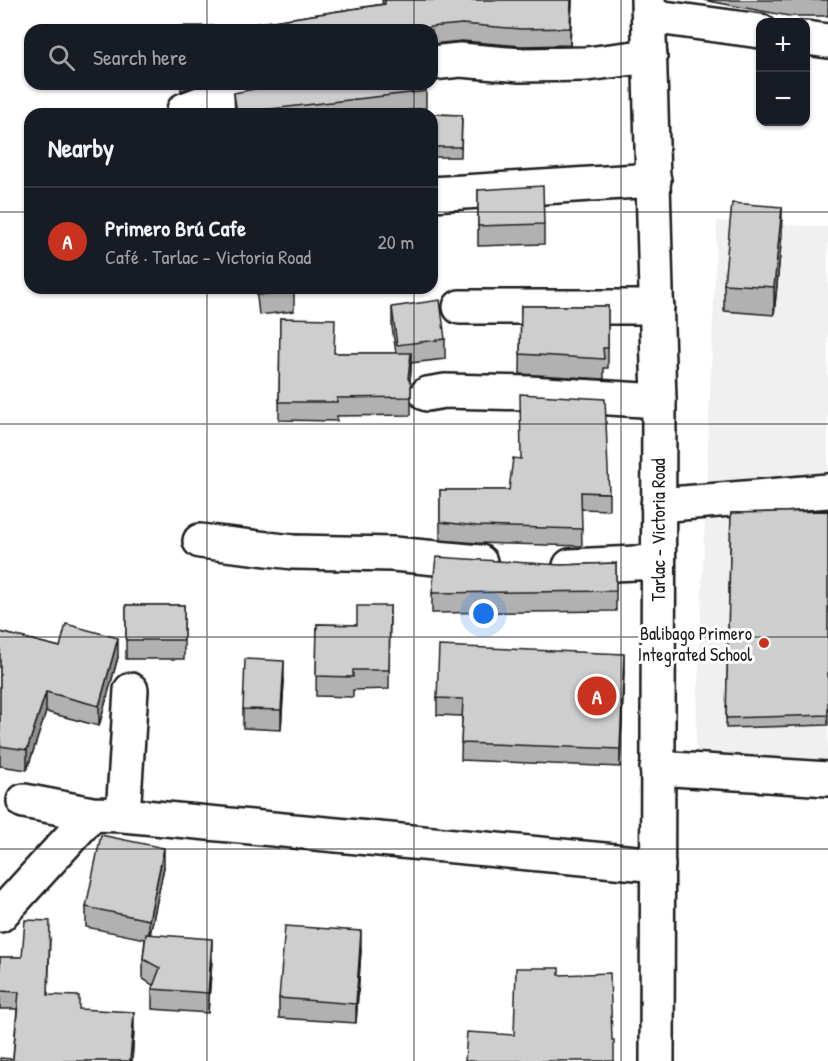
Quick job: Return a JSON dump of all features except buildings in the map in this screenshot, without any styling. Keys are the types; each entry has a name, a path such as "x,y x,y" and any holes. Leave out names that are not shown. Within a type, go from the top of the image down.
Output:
{"street":[{"path":"649,8 756,30"},
{"name":"Tarlac - Victoria Road","path":"649,8 659,402 657,1061"},
{"path":"810,39 828,41"},
{"path":"438,62 460,60 520,65 587,64 651,56"},
{"path":"189,108 236,90"},
{"path":"438,194 654,180"},
{"path":"460,308 657,307"},
{"path":"427,394 445,392 529,393 659,402"},
{"path":"658,505 828,491"},
{"path":"200,542 293,552 393,554 508,564"},
{"path":"540,565 658,562"},
{"path":"0,915 107,815 131,690"},
{"path":"657,768 828,779"},
{"path":"24,801 107,815 658,865"}],"shaded area":[{"path":"717,221 828,227 828,798 694,784"}],"place":[{"name":"Balibago Primero Integrated School","path":"764,643"},
{"name":"Primero Brú Cafe","path":"597,696"}]}
